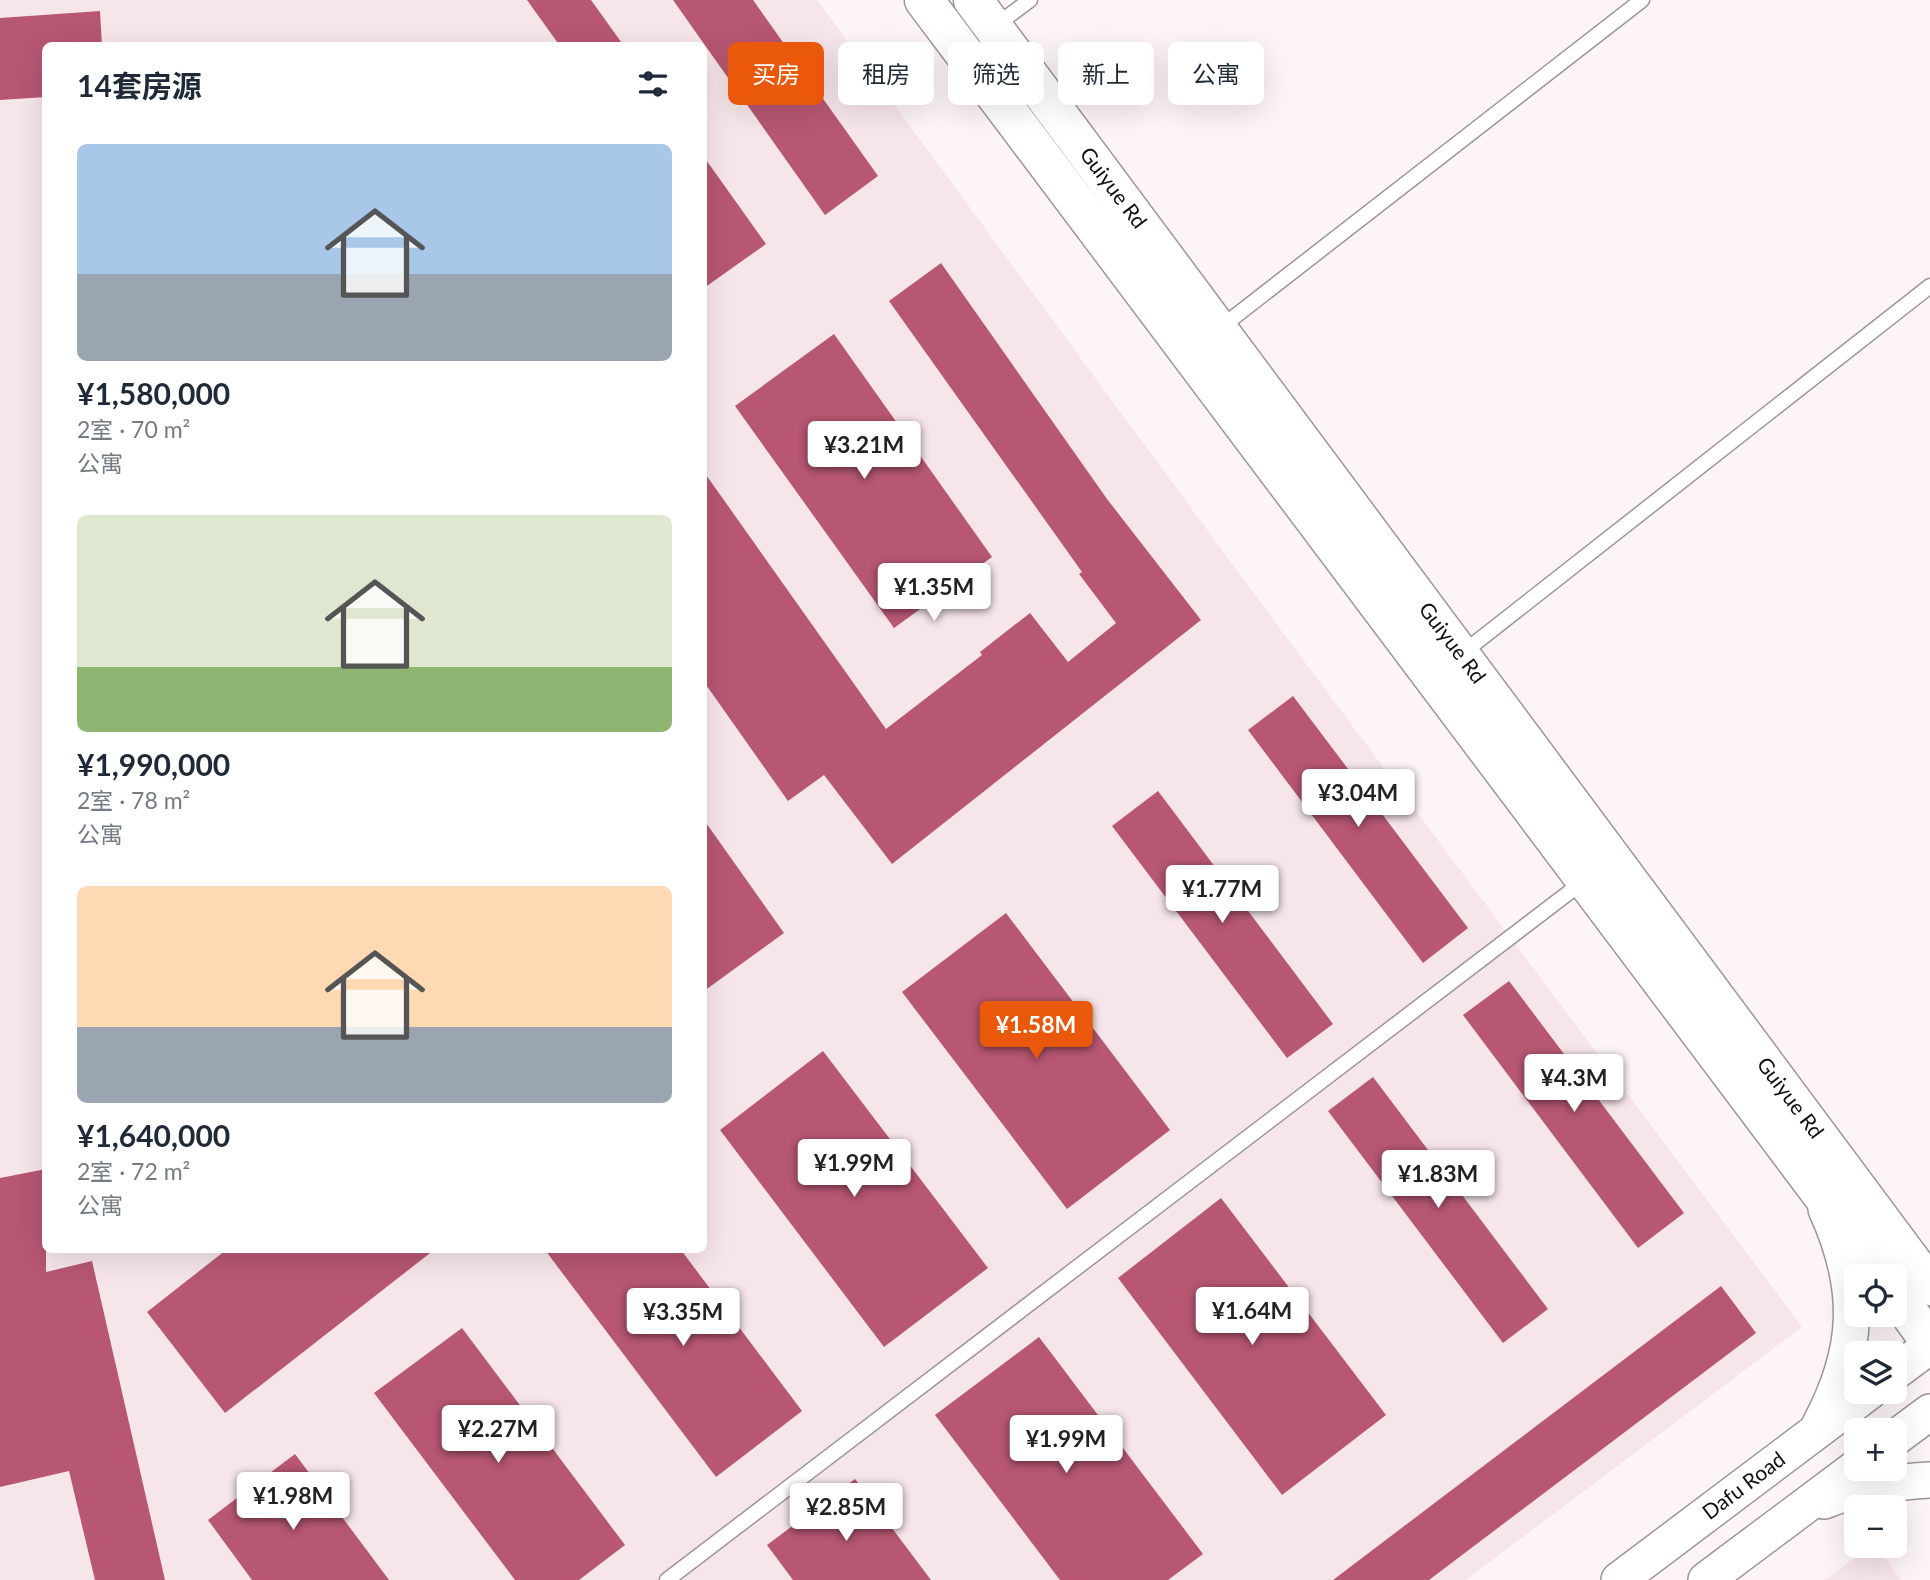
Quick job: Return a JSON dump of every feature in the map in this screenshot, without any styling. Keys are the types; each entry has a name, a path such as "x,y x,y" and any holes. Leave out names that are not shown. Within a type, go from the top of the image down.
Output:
{"main road":[{"name":"Guiyue Rd","path":"924,0 1873,1264"},
{"name":"Guiyue Rd","path":"983,14 1930,1286"},
{"path":"1907,1310 1930,1344"}],"street":[{"path":"1817,1431 1837,1392 1848,1354 1852,1317 1849,1276 1837,1232 1818,1189"},
{"path":"1907,1362 1930,1344"},
{"name":"Dafu Road","path":"1619,1580 1853,1404"},
{"path":"1907,1429 1930,1412"},
{"path":"1686,1530 1712,1576 1844,1477"},
{"path":"1795,1513 1845,1493 1891,1482 1930,1480"}],"lane":[{"path":"983,14 1030,0"},
{"path":"1218,329 1642,0"},
{"path":"1460,655 1930,286"},
{"path":"667,1580 1585,880"}],"shaded area":[{"path":"0,0 817,0 848,42 838,42 838,105 894,105 1292,645 1802,1327 1466,1580 0,1580"},
{"path":"1854,1558 1885,1558 1901,1580 1824,1580"}],"building":[{"path":"527,0 591,0 621,42 557,42"},
{"path":"673,0 753,0 783,42 728,42 728,78 707,48 707,42 703,42"},
{"path":"100,11 102,42 42,42 42,97 0,100 0,18"},
{"path":"824,100 878,176 825,215 747,105 824,105"},
{"path":"707,161 766,244 707,286"},
{"path":"941,263 1107,499 1201,620 892,864 824,775 788,801 707,686 707,476 886,729 982,655 980,652 1030,613 1068,662 1116,623 889,301"},
{"path":"834,334 992,557 894,628 735,406"},
{"path":"1293,696 1468,928 1423,963 1248,730"},
{"path":"1158,791 1333,1024 1287,1058 1112,826"},
{"path":"707,824 784,933 707,989"},
{"path":"1006,913 1170,1130 1067,1209 902,992"},
{"path":"1509,981 1684,1213 1638,1248 1463,1015"},
{"path":"823,1051 988,1268 884,1347 720,1130"},
{"path":"1373,1077 1548,1309 1503,1343 1328,1111"},
{"path":"42,1170 42,1253 46,1253 46,1272 92,1261 165,1580 95,1580 69,1471 0,1487 0,1178"},
{"path":"1221,1198 1386,1415 1282,1495 1118,1278"},
{"path":"222,1253 430,1253 225,1413 147,1312"},
{"path":"547,1253 683,1253 802,1411 716,1477"},
{"path":"1721,1286 1756,1333 1429,1580 1333,1580"},
{"path":"462,1328 625,1545 579,1580 515,1580 374,1393"},
{"path":"1039,1337 1203,1554 1168,1580 1060,1580 935,1415"},
{"path":"295,1454 389,1580 252,1580 208,1520"},
{"path":"855,1479 931,1580 793,1580 767,1545"}]}
